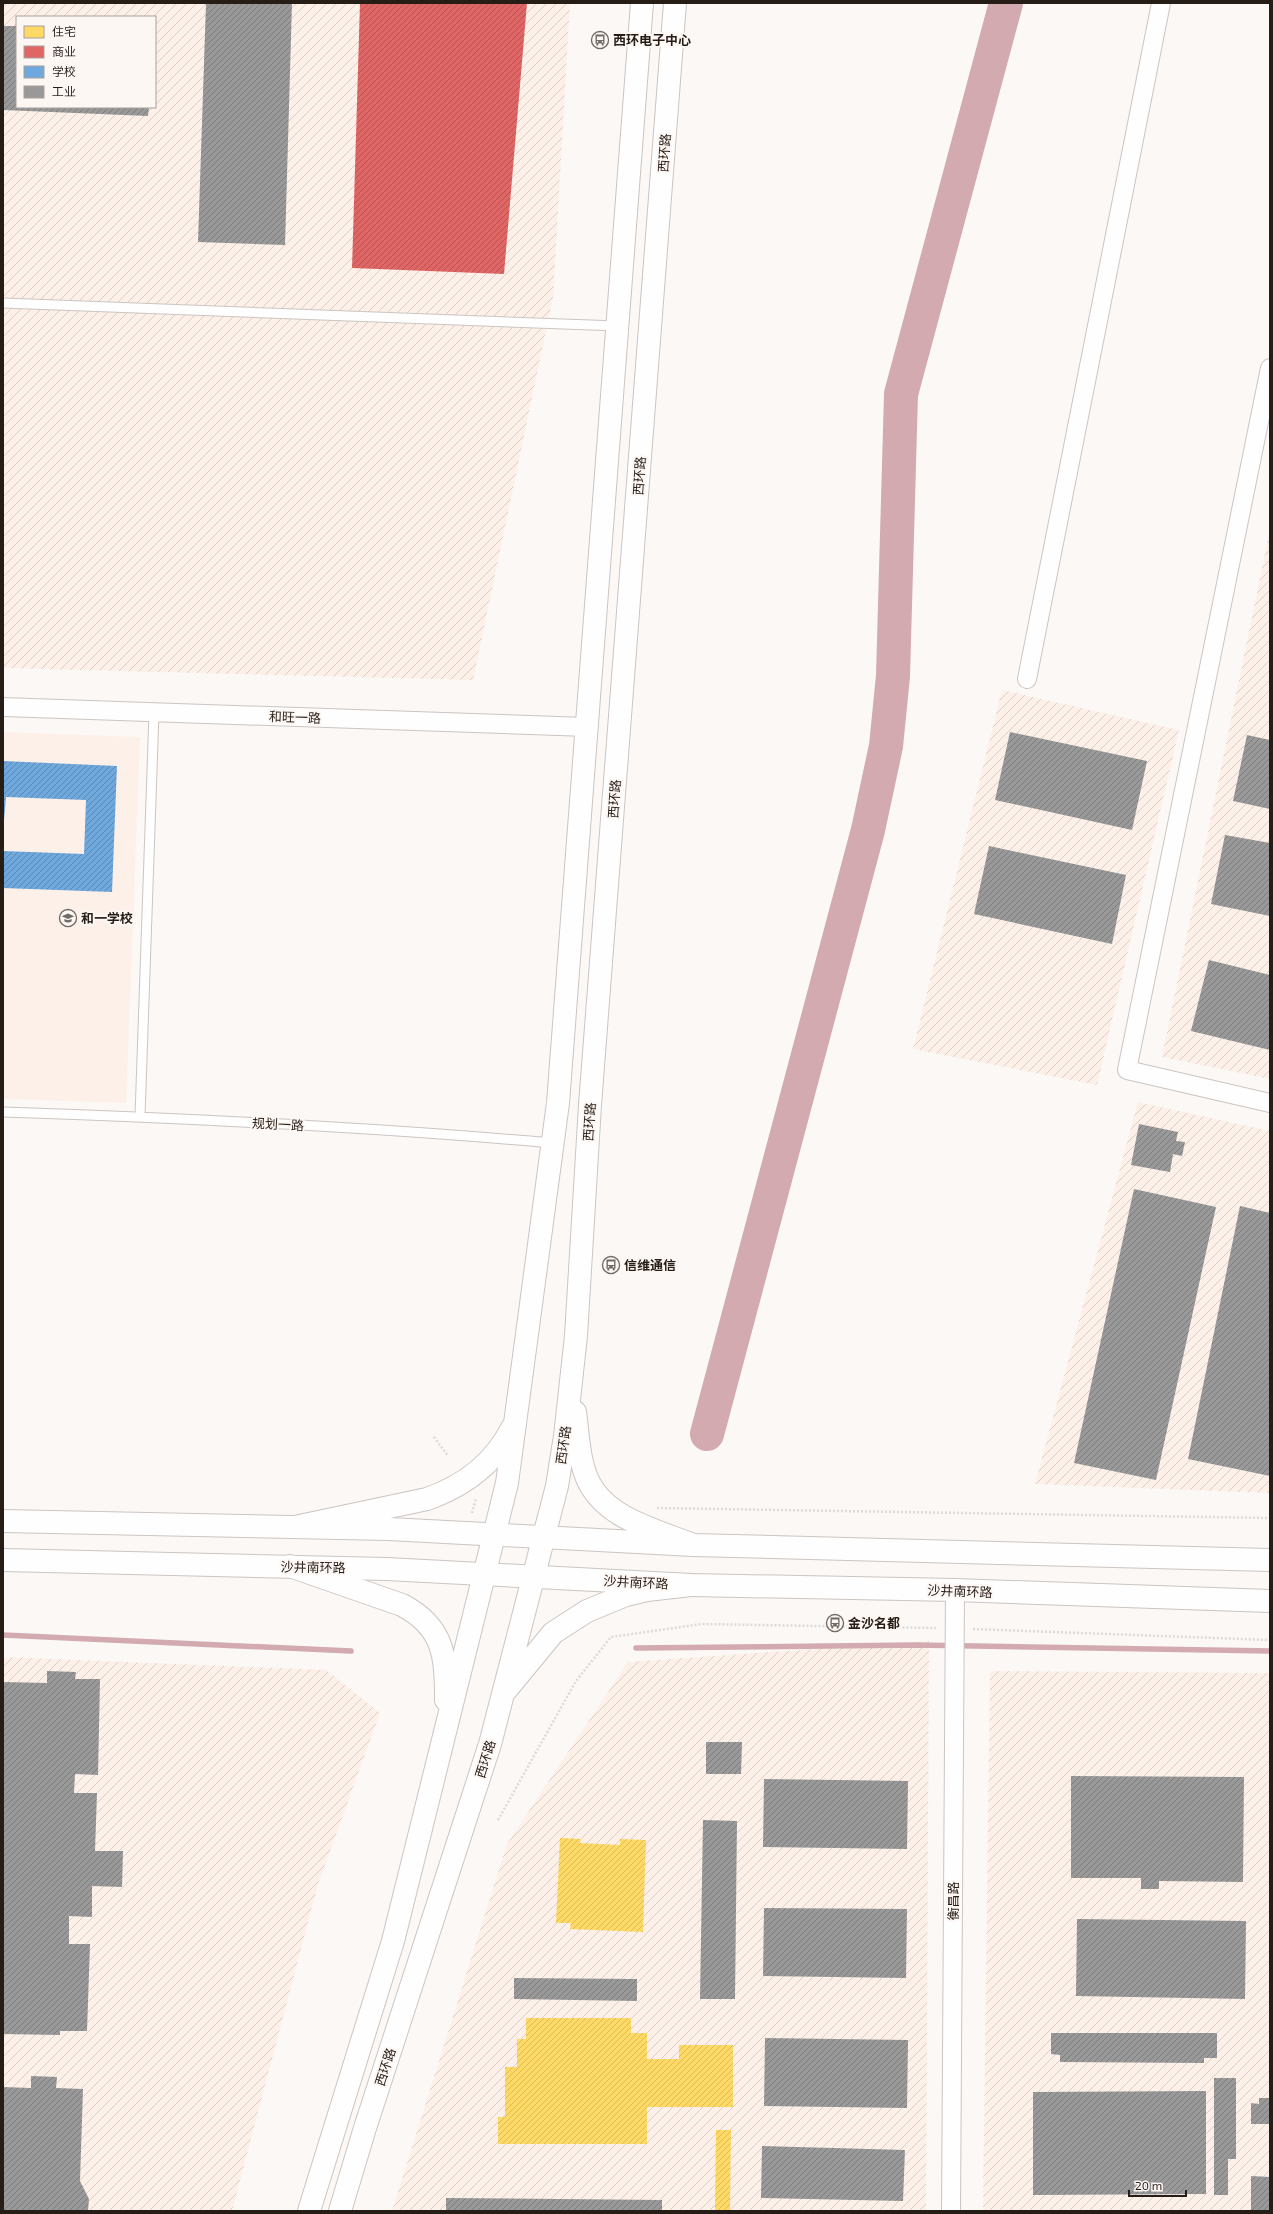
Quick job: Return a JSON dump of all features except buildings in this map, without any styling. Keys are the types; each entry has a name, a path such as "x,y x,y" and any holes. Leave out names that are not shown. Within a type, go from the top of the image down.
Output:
{"main road":[{"path":"309,2211 393,1941 507,1483 558,1103 642,3"},
{"name":"西环路","path":"340,2211 365,2128 490,1744 557,1486 571,1386 593,1066 676,3"},
{"path":"571,1386 584,1472 592,1489 604,1503 619,1514 693,1545"},
{"path":"295,1527 427,1499 444,1493 461,1484 488,1462 502,1445 515,1422"},
{"path":"3,1521 389,1529 693,1545 1270,1560"},
{"name":"沙井南环路","path":"3,1560 387,1568 691,1585 955,1590 1270,1601"},
{"path":"290,1566 402,1605 416,1612 428,1624 438,1637 444,1653 446,1669 446,1733"},
{"path":"502,1694 553,1633 587,1612 612,1600 647,1590 691,1585"}],"street":[{"path":"1027,679 1161,3"},
{"path":"1270,368 1127,1070 1270,1103"},
{"name":"和旺一路","path":"3,707 587,727"},
{"name":"衡昌路","path":"951,2211 955,1590"}],"lane":[{"path":"3,303 618,326"},
{"path":"140,1116 154,712"},
{"name":"规划一路","path":"3,1112 140,1116 463,1135 552,1143"}],"path":[{"path":"434,1437 448,1456"},
{"path":"472,1515 476,1497"},
{"path":"651,1507 1270,1518"},
{"path":"498,1820 576,1681 611,1637 702,1624 955,1629 1270,1640"}],"shaded area":[{"path":"3,3 570,3 553,297 473,680 3,668"},
{"path":"1270,529 1270,1079 1162,1057"},
{"path":"1002,690 1179,730 1097,1085 913,1049"},
{"name":"和一学校","path":"3,732 140,737 126,1103 3,1099"},
{"path":"1138,1102 1270,1131 1270,1493 1035,1484"},
{"path":"929,1641 926,2211 392,2211 507,1844 628,1662"},
{"path":"3,1657 326,1670 380,1713 318,1884 232,2211 3,2211"},
{"path":"990,1671 1270,1673 1270,2211 983,2211"}],"waterway":[{"path":"707,1434 868,830 886,746 893,676 901,394 1006,3"},
{"path":"3,1635 351,1651"},
{"path":"636,1648 916,1645 1270,1651"}],"place":[{"name":"西环电子中心","path":"600,40"},
{"name":"和一学校","path":"68,918"},
{"name":"信维通信","path":"611,1265"},
{"name":"金沙名都","path":"835,1623"}]}
